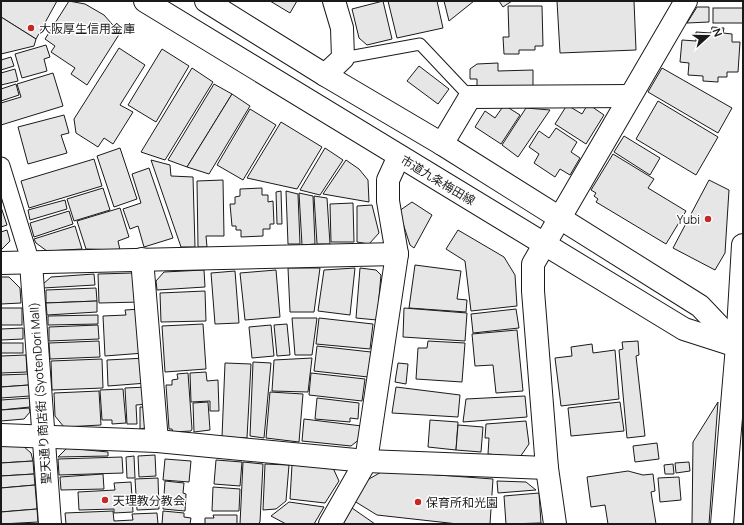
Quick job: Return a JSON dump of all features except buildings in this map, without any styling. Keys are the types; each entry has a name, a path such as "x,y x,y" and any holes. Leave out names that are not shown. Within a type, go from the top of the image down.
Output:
{"street":[{"name":"市道九条梅田線","path":"145,1 684,329 740,348"},
{"path":"206,1 325,75 442,144 559,219 700,306 740,348"},
{"path":"325,75 343,58 342,28 334,1"},
{"path":"555,524 547,468 533,291 533,264 686,1"},
{"path":"442,144 470,97 630,96"},
{"path":"330,524 366,461 397,254 388,201 388,180 399,156"},
{"path":"1,166 31,263"},
{"path":"722,524 740,348 743,245"},
{"path":"1,263 397,254"},
{"path":"142,259 157,441"},
{"name":"聖天通り商店街 (SyotenDori Mall)","path":"31,263 42,436 50,524"},
{"path":"1,435 157,441 366,461 547,468"}],"lane":[{"path":"343,58 420,44 470,97"}],"place":[{"name":"大阪厚生信用金庫","path":"31,28"},
{"name":"Yubi","path":"708,219"},
{"name":"天理教分教会","path":"105,500"},
{"name":"保育所和光園","path":"418,502"}]}
